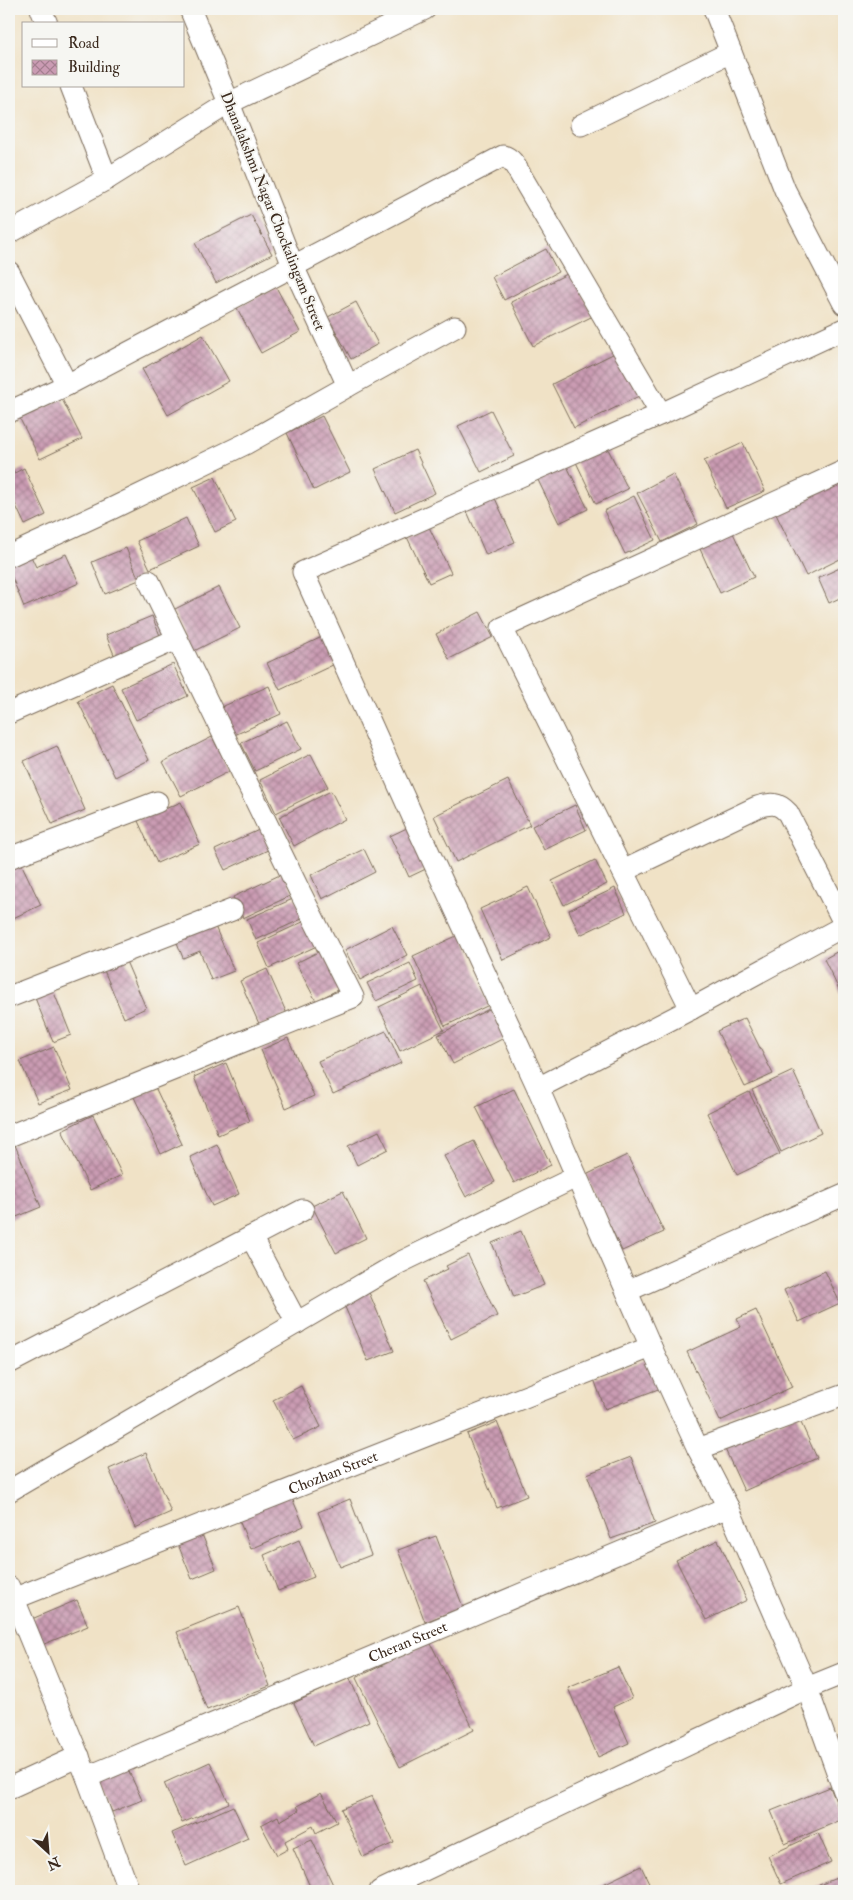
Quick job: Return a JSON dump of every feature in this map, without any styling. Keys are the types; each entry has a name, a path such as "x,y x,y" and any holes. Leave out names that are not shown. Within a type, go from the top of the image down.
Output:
{"street":[{"path":"41,9 45,22"},
{"name":"Dhanalakshmi Nagar Chockalingam Street","path":"190,9 293,266 348,386"},
{"path":"9,233 107,180 229,103 425,9"},
{"path":"714,9 785,190 844,304"},
{"path":"581,125 731,52"},
{"path":"72,88 107,180"},
{"path":"9,412 67,385 498,157 507,157 520,174 661,414"},
{"path":"9,272 67,385"},
{"path":"9,556 245,444 455,327"},
{"path":"844,329 661,414 303,572 416,824 538,1088 651,1347 698,1449 728,1507 807,1688 844,1791"},
{"path":"691,1009 502,628 844,471"},
{"path":"9,1136 354,997 299,890 149,581"},
{"path":"9,713 177,638"},
{"path":"9,858 157,802"},
{"path":"538,1088 691,1009 844,924 788,813 780,805 772,803 757,807 623,871"},
{"path":"9,997 232,910"},
{"path":"9,1491 399,1264 576,1177"},
{"path":"627,1291 844,1195"},
{"path":"9,1362 303,1210"},
{"path":"251,1237 297,1323"},
{"name":"Chozhan Street","path":"11,1593 651,1347"},
{"path":"698,1449 844,1395"},
{"name":"Cheran Street","path":"88,1777 728,1507"},
{"path":"11,1593 88,1777 129,1891"},
{"path":"380,1891 807,1688 844,1673"},
{"path":"9,1788 79,1756"}],"building":[{"path":"251,215 272,254 216,283 195,243"},
{"path":"546,249 558,272 504,300 492,277"},
{"path":"571,272 593,316 533,346 511,302"},
{"path":"276,287 300,332 261,353 237,308"},
{"path":"356,302 378,344 351,359 328,317"},
{"path":"203,335 229,381 168,415 142,369"},
{"path":"619,351 641,395 574,428 552,384"},
{"path":"62,399 82,439 40,459 20,419"},
{"path":"491,410 514,456 481,472 458,426"},
{"path":"322,416 350,472 314,490 287,433"},
{"path":"743,443 765,491 726,508 704,461"},
{"path":"606,445 628,489 596,504 575,460"},
{"path":"415,450 435,493 395,512 375,469"},
{"path":"565,462 588,509 559,523 536,476"},
{"path":"24,468 46,515 25,525 9,491 9,476"},
{"path":"673,474 698,524 662,542 637,493"},
{"path":"215,477 236,522 215,532 193,487"},
{"path":"837,480 844,495 844,557 806,576 774,510"},
{"path":"494,496 515,542 486,555 466,509"},
{"path":"634,496 655,540 625,554 604,511"},
{"path":"186,518 199,546 150,569 137,541"},
{"path":"429,527 451,573 429,583 407,537"},
{"path":"733,533 754,577 720,593 700,549"},
{"path":"126,548 139,580 105,594 92,562"},
{"path":"29,552 36,567 66,554 79,583 24,607 9,570 9,560"},
{"path":"844,566 844,596 829,603 818,578"},
{"path":"219,587 240,628 194,651 173,610"},
{"path":"844,602 844,616 839,605"},
{"path":"480,612 493,637 449,659 436,634"},
{"path":"152,616 161,638 115,657 106,635"},
{"path":"324,636 337,663 280,690 267,663"},
{"path":"173,664 188,696 136,720 121,688"},
{"path":"112,684 149,760 115,777 78,701"},
{"path":"269,686 281,714 230,737 217,709"},
{"path":"287,721 301,749 255,771 241,743"},
{"path":"212,737 230,771 181,796 163,762"},
{"path":"57,746 85,810 52,824 24,761"},
{"path":"311,754 328,787 276,813 260,780"},
{"path":"508,780 530,825 456,862 434,816"},
{"path":"331,791 345,819 294,846 279,817"},
{"path":"181,802 200,844 157,863 138,821"},
{"path":"575,805 586,830 544,850 532,826"},
{"path":"411,826 430,867 409,877 390,836"},
{"path":"261,829 270,849 225,870 215,850"},
{"path":"364,849 375,872 322,899 311,875"},
{"path":"595,860 607,884 564,905 552,881"},
{"path":"20,861 41,905 11,919 9,915 9,866"},
{"path":"284,873 294,894 243,918 233,897"},
{"path":"528,887 551,937 503,960 480,909"},
{"path":"615,888 626,913 580,935 569,910"},
{"path":"295,898 304,918 256,940 247,919"},
{"path":"307,920 319,945 269,968 258,943"},
{"path":"214,924 234,971 211,980 200,951 183,958 176,940"},
{"path":"392,926 407,955 360,980 345,950"},
{"path":"463,933 489,1005 445,1026 413,956"},
{"path":"842,949 844,953 844,1000 824,959"},
{"path":"322,950 341,988 316,1001 296,963"},
{"path":"125,959 146,1008 124,1018 103,968"},
{"path":"410,963 418,981 376,1001 367,983"},
{"path":"267,969 287,1014 260,1026 240,981"},
{"path":"422,986 444,1030 400,1051 379,1007"},
{"path":"53,990 71,1035 53,1042 35,998"},
{"path":"491,1008 506,1037 453,1064 438,1035"},
{"path":"745,1018 773,1074 745,1087 717,1031"},
{"path":"386,1031 401,1063 333,1094 318,1061"},
{"path":"288,1038 314,1096 286,1108 261,1050"},
{"path":"54,1047 72,1090 38,1103 20,1061"},
{"path":"226,1063 250,1121 218,1135 194,1077"},
{"path":"793,1071 821,1133 781,1152 752,1090"},
{"path":"155,1087 182,1144 161,1154 134,1097"},
{"path":"514,1089 551,1165 514,1183 476,1107"},
{"path":"749,1092 780,1154 737,1175 707,1113"},
{"path":"93,1115 122,1175 90,1190 62,1130"},
{"path":"379,1131 388,1149 357,1165 348,1146"},
{"path":"474,1141 495,1182 466,1197 444,1156"},
{"path":"217,1144 239,1194 212,1206 190,1157"},
{"path":"15,1145 41,1207 9,1220 9,1148"},
{"path":"627,1155 664,1232 622,1251 586,1175"},
{"path":"343,1191 366,1238 336,1253 312,1206"},
{"path":"521,1231 544,1285 514,1297 492,1243"},
{"path":"468,1255 497,1316 451,1339 423,1281 448,1269 446,1266"},
{"path":"825,1271 840,1303 799,1322 784,1290"},
{"path":"844,1273 844,1287 839,1276"},
{"path":"368,1290 394,1351 368,1361 342,1300"},
{"path":"756,1310 792,1387 720,1421 687,1352 741,1327 737,1319"},
{"path":"650,1358 661,1388 605,1409 594,1379"},
{"path":"301,1386 321,1427 293,1440 273,1400"},
{"path":"797,1414 817,1458 744,1491 724,1447"},
{"path":"497,1422 527,1496 497,1508 467,1434"},
{"path":"146,1453 171,1512 135,1528 109,1469"},
{"path":"631,1457 655,1523 611,1539 587,1474"},
{"path":"289,1491 304,1526 251,1549 236,1513"},
{"path":"350,1499 371,1555 340,1567 318,1512"},
{"path":"199,1527 216,1569 192,1579 175,1537"},
{"path":"436,1536 463,1607 425,1622 398,1550"},
{"path":"299,1540 314,1577 278,1591 264,1555"},
{"path":"718,1540 747,1600 706,1620 676,1560"},
{"path":"77,1600 88,1626 37,1647 27,1621"},
{"path":"239,1607 270,1686 207,1710 177,1632"},
{"path":"430,1642 474,1730 400,1767 356,1678"},
{"path":"618,1667 632,1698 613,1707 629,1743 598,1757 568,1688"},
{"path":"349,1677 369,1721 314,1746 294,1703"},
{"path":"210,1762 229,1803 182,1823 164,1783"},
{"path":"126,1765 142,1800 112,1812 97,1778"},
{"path":"830,1787 843,1819 785,1844 771,1811"},
{"path":"321,1793 337,1822 316,1833 313,1826 285,1841 288,1849 277,1855 261,1825 278,1816 280,1821 299,1810 297,1806"},
{"path":"372,1796 394,1843 363,1857 341,1809"},
{"path":"233,1806 248,1838 186,1866 172,1833"},
{"path":"818,1833 831,1862 781,1884 768,1856"},
{"path":"312,1840 335,1889 312,1891 293,1848"},
{"path":"641,1866 653,1891 597,1891 595,1888"},
{"path":"844,1875 844,1891 804,1891"},
{"path":"228,1885 231,1891 216,1891"}]}
